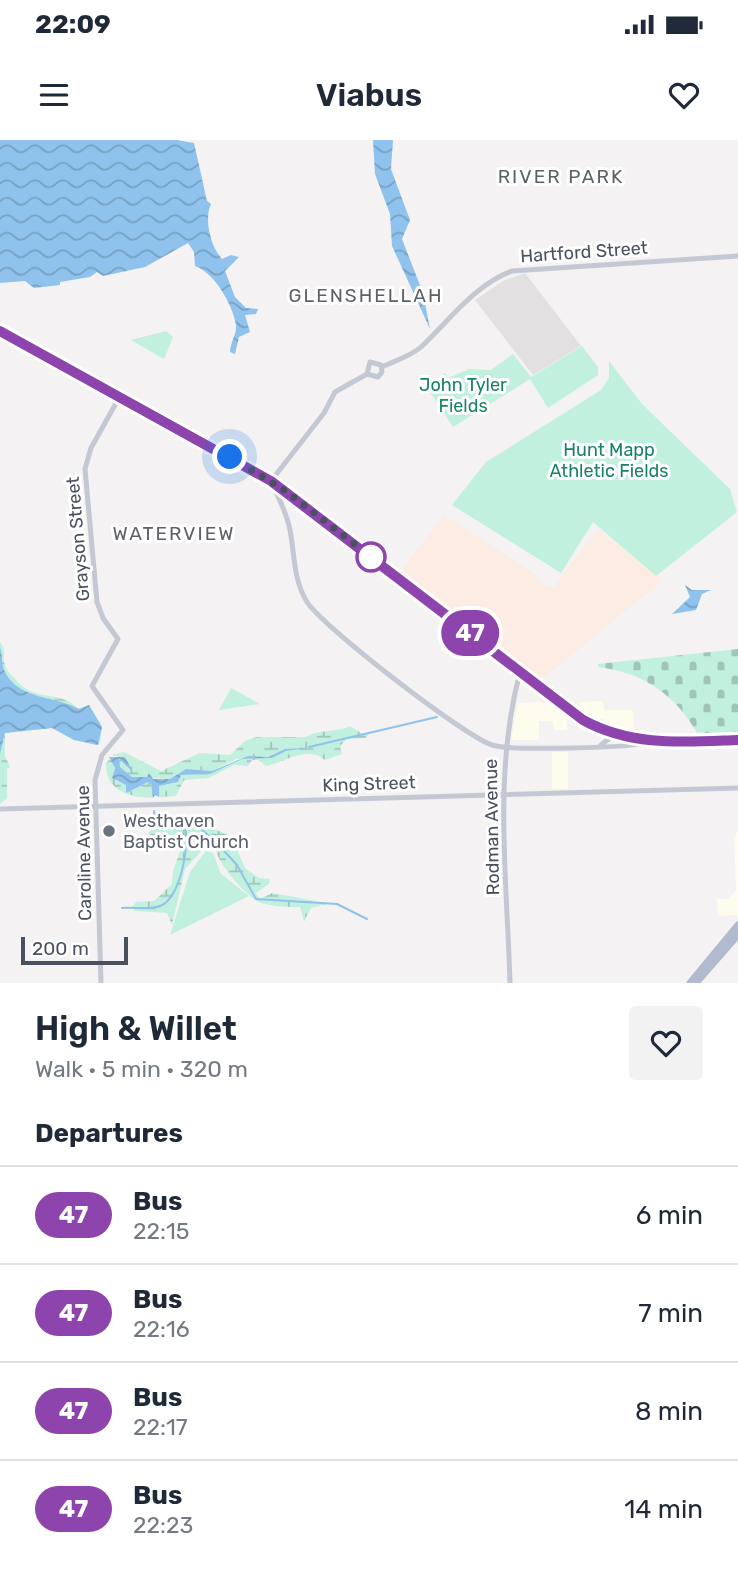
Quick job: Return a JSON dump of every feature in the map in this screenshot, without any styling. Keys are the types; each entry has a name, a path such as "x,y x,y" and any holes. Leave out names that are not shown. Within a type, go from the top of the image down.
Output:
{"main road":[{"path":"0,329 271,481 575,715 614,735 651,742 738,740"},
{"path":"690,983 738,925"},
{"path":"696,983 738,935"}],"street":[{"name":"Hartford Street","path":"271,481 324,413 335,392 367,374 378,377 382,367 419,349 454,311 498,278 512,271 738,256"},
{"name":"Hartford Street","path":"367,374 370,362 377,362 382,367"},
{"name":"Grayson Street","path":"120,396 91,448 85,477 97,602 118,639 92,686 123,730"},
{"path":"271,481 288,523 298,583 318,616 467,732 487,743 505,748 639,746 651,742"},
{"name":"Rodman Avenue","path":"510,983 505,748 520,672"},
{"name":"Caroline Avenue","path":"101,983 95,780 99,762 108,745 123,730"},
{"path":"598,746 607,743 614,735"},
{"name":"King Street","path":"0,808 738,788"}],"shaded area":[{"path":"525,273 581,346 533,375 475,300 503,281"},
{"path":"444,515 539,577 543,585 553,588 598,528 662,581 541,680 404,574 403,568"},
{"path":"603,701 604,710 633,710 634,733 605,724 604,719 592,719 580,711 579,702"},
{"path":"548,702 566,714 567,730 554,730 553,721 539,721 539,740 511,740 518,703"},
{"path":"552,752 568,752 568,789 552,789"},
{"path":"738,832 738,915 718,916 717,899 728,899 736,890 734,837"}],"green space":[{"path":"166,331 173,337 164,359 131,340"},
{"name":"John Tyler Fields","path":"582,346 598,367 598,375 548,408 530,379 453,427 426,386 445,373 448,378 469,369 491,370 513,354 531,377"},
{"name":"Hunt Mapp Athletic Fields","path":"609,361 642,404 730,489 737,512 656,576 593,522 561,573 452,505 486,462 601,390 609,378"},
{"path":"0,642 4,649 5,665 20,684 34,693 72,703 78,709 89,705 102,727 100,743 96,745 74,740 52,728 5,733 5,756 10,767 7,769 7,798 0,804"},
{"path":"738,649 738,732 697,733 679,707 656,688 629,674 598,667 598,664"},
{"path":"231,688 260,704 219,710"},
{"path":"350,726 361,733 370,733 366,738 347,739 340,746 342,754 325,760 311,754 303,754 266,766 259,760 252,760 248,766 234,765 209,778 184,780 176,796 159,797 159,786 175,783 181,775 210,774 242,759 268,757 236,759 212,771 186,769 170,779 132,777 120,767 118,759 125,761 129,771 125,758 112,755 124,752 161,771 200,753 230,755 245,741 256,737 306,737"},
{"path":"110,759 114,763 116,781 135,787 148,782 151,784 153,798 128,794 114,786 107,773 106,763"},
{"path":"153,812 167,812 173,822 192,821 227,834 233,840 245,868 259,878 270,879 269,884 256,893 260,899 272,893 326,904 311,908 304,921 300,907 262,903 235,881 216,851 209,847 202,850 185,869 172,925 167,913 135,911 132,907 136,902 154,901 172,884 181,845 181,841 170,839 162,843 153,842 149,832 158,825 151,820"},
{"path":"206,851 213,853 221,874 249,896 170,935 190,872"}],"water":[{"path":"0,140 177,140 194,143 207,201 211,204 208,225 211,240 222,259 231,255 239,257 225,271 235,297 246,308 258,309 256,314 245,315 250,332 239,337 235,354 230,352 236,328 231,308 216,282 195,266 194,252 188,243 145,267 103,276 97,272 90,277 60,282 60,285 34,288 25,281 0,283"},
{"path":"373,140 393,140 391,169 410,220 402,239 423,293 430,329 392,246 390,214 375,174"},
{"path":"685,585 692,590 711,590 702,594 696,610 672,614 690,597"},
{"path":"0,648 6,674 20,689 79,709 89,705 102,727 98,745 74,740 52,728 5,733 0,754"},
{"path":"308,748 286,751 272,758 242,759 210,774 181,775 178,782 159,786 159,797 155,795 153,798 151,784 148,782 126,793 126,785 112,778 115,768 109,757 125,757 133,772 119,759 120,767 132,777 147,777 149,773 153,779 170,779 186,769 212,771 248,756 268,757 285,749"}],"waterway":[{"path":"309,747 437,717"},
{"path":"154,811 156,821 175,829 185,823 194,823 215,841 237,865 256,899 337,904 367,919"},
{"path":"122,908 160,906 174,892 185,855 184,824"}],"bus line":[{"name":"47","path":"0,331 271,481 583,720 614,735 639,741 738,740"}],"place":[{"name":"Westhaven Baptist Church","path":"109,831"}],"district":[{"name":"RIVER PARK","path":"561,176"},
{"name":"GLENSHELLAH","path":"366,295"},
{"name":"WATERVIEW","path":"174,533"}],"route":[{"path":"230,457 286,491 371,557"}]}
